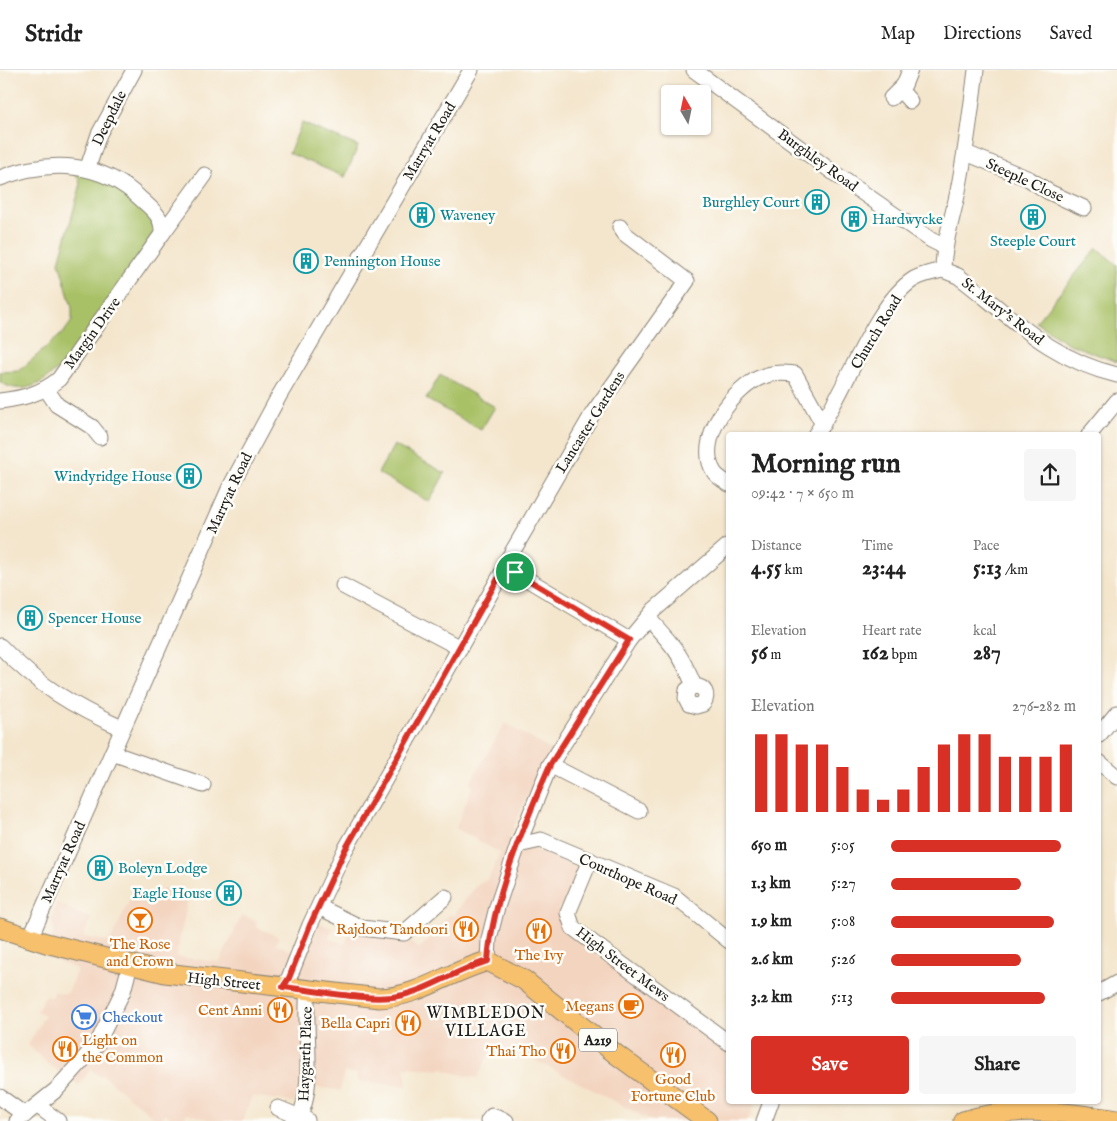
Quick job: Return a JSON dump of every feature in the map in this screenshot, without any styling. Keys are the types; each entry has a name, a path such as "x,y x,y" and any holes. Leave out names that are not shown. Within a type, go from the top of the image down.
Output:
{"main road":[{"name":"High Street","path":"0,928 130,965 190,977 379,998 399,996 424,988 451,974 488,961"},
{"name":"A219","path":"488,961 524,980 617,1055 708,1121"},
{"path":"964,1121 985,1114 1026,1106 1106,1120"}],"street":[{"name":"Deepdale","path":"88,168 99,134 134,70"},
{"name":"Marryat Road","path":"30,938 230,487 251,446 471,70"},
{"name":"Burghley Road","path":"694,70 834,173 931,240 945,247"},
{"path":"901,97 910,70"},
{"path":"943,270 945,247 966,153 976,70"},
{"name":"Steeple Close","path":"966,153 1028,179 1049,192 1084,208"},
{"path":"0,178 36,168 60,166 88,168 113,177 136,194 158,215 163,223 162,234"},
{"name":"Margin Drive","path":"0,401 29,396 47,390 70,366 205,175"},
{"name":"Lancaster Gardens","path":"283,987 289,978 310,925 345,850 499,577 507,570 507,561 592,412 692,284 624,234 620,227"},
{"name":"St. Mary's Road","path":"943,270 958,276 1035,339 1070,359 1117,375"},
{"name":"Church Road","path":"819,429 866,342 896,295 914,279 943,270"},
{"path":"726,482 713,472 709,450 711,436 727,406 751,382 765,375 795,374 819,429"},
{"path":"47,390 57,405 92,427 100,437"},
{"path":"1092,432 1117,402"},
{"path":"488,961 492,926 518,846 550,765 629,640 648,618 726,548"},
{"path":"507,570 515,572 629,640"},
{"path":"343,586 460,648"},
{"path":"648,618 677,650 694,686"},
{"path":"0,646 60,698 122,728"},
{"path":"1101,733 1117,713"},
{"path":"112,753 203,785"},
{"path":"1101,764 1117,777"},
{"path":"550,765 639,811"},
{"name":"Courthope Road","path":"518,846 541,840 674,896 726,939"},
{"name":"High Street Mews","path":"590,860 568,913 573,928 726,1041"},
{"path":"319,907 362,928 404,933 445,897"},
{"path":"0,1097 21,1118 38,1106 65,1080 100,1039 123,991 130,965"},
{"path":"1101,992 1117,983"},
{"name":"Haygarth Place","path":"304,1119 307,1099 306,1022 308,990"},
{"path":"764,1121 770,1104"},
{"path":"38,1106 58,1121"},
{"path":"278,1108 304,1119"},
{"path":"488,1121 492,1116 496,1116 506,1121"}],"shaded area":[{"path":"505,723 551,750 524,803 509,838 582,870 566,908 561,906 558,908 570,936 726,1046 726,1104 755,1104 748,1121 652,1121 514,1049 510,1055 493,1047 477,1078 446,1071 446,1069 441,1068 440,1070 405,1067 407,1086 357,1081 357,1074 344,1072 340,1090 299,1086 298,1103 252,1096 243,1121 214,1121 187,1113 183,1121 174,1121 166,1113 159,1121 102,1075 100,1077 91,1069 79,1085 47,1063 28,1045 45,1015 37,1011 45,996 51,998 54,991 66,994 69,991 77,969 45,957 54,929 51,920 57,903 91,919 83,937 110,942 135,888 159,896 163,888 186,898 188,899 176,957 220,962 242,915 257,921 256,927 279,937 276,944 304,957 320,923 333,929 328,938 345,944 351,929 406,939 419,948 437,933 435,931 450,914 453,916 475,887 489,878 500,853 456,828 473,785 470,783"}],"green space":[{"path":"302,123 358,146 345,177 289,153"},
{"path":"69,171 94,177 108,183 134,200 152,221 156,232 64,363 50,376 35,385 26,388 9,387 0,382 0,372 19,371 64,332 72,321 72,308 59,262 80,187 79,178"},
{"path":"1097,248 1117,265 1117,362 1067,343 1036,322"},
{"path":"440,375 495,407 481,430 426,399"},
{"path":"394,445 445,473 429,502 378,473"}],"place":[{"name":"Burghley Court","path":"817,202"},
{"name":"Waveney","path":"422,215"},
{"name":"Steeple Court","path":"1033,217"},
{"name":"Hardwycke","path":"854,219"},
{"name":"Pennington House","path":"306,261"},
{"name":"Windyridge House","path":"189,476"},
{"name":"Spencer House","path":"30,618"},
{"name":"Boleyn Lodge","path":"100,868"},
{"name":"Eagle House","path":"229,893"},
{"name":"The Rose and Crown","path":"140,920"},
{"name":"Rajdoot Tandoori","path":"466,929"},
{"name":"The Ivy","path":"539,931"},
{"name":"Megans","path":"631,1006"},
{"name":"Cent Anni","path":"280,1010"},
{"name":"Checkout","path":"84,1017"},
{"name":"Bella Capri","path":"408,1023"},
{"name":"Light on the Common","path":"65,1049"},
{"name":"Thai Tho","path":"563,1051"},
{"name":"Good Fortune Club","path":"673,1055"}],"district":[{"name":"WIMBLEDON VILLAGE","path":"486,1021"}],"route":[{"path":"507,570 515,572 629,640 550,765 518,846 497,907 492,926 488,961 451,974 424,988 387,998 283,987 289,978 310,925 345,850 499,577 507,570"}]}
